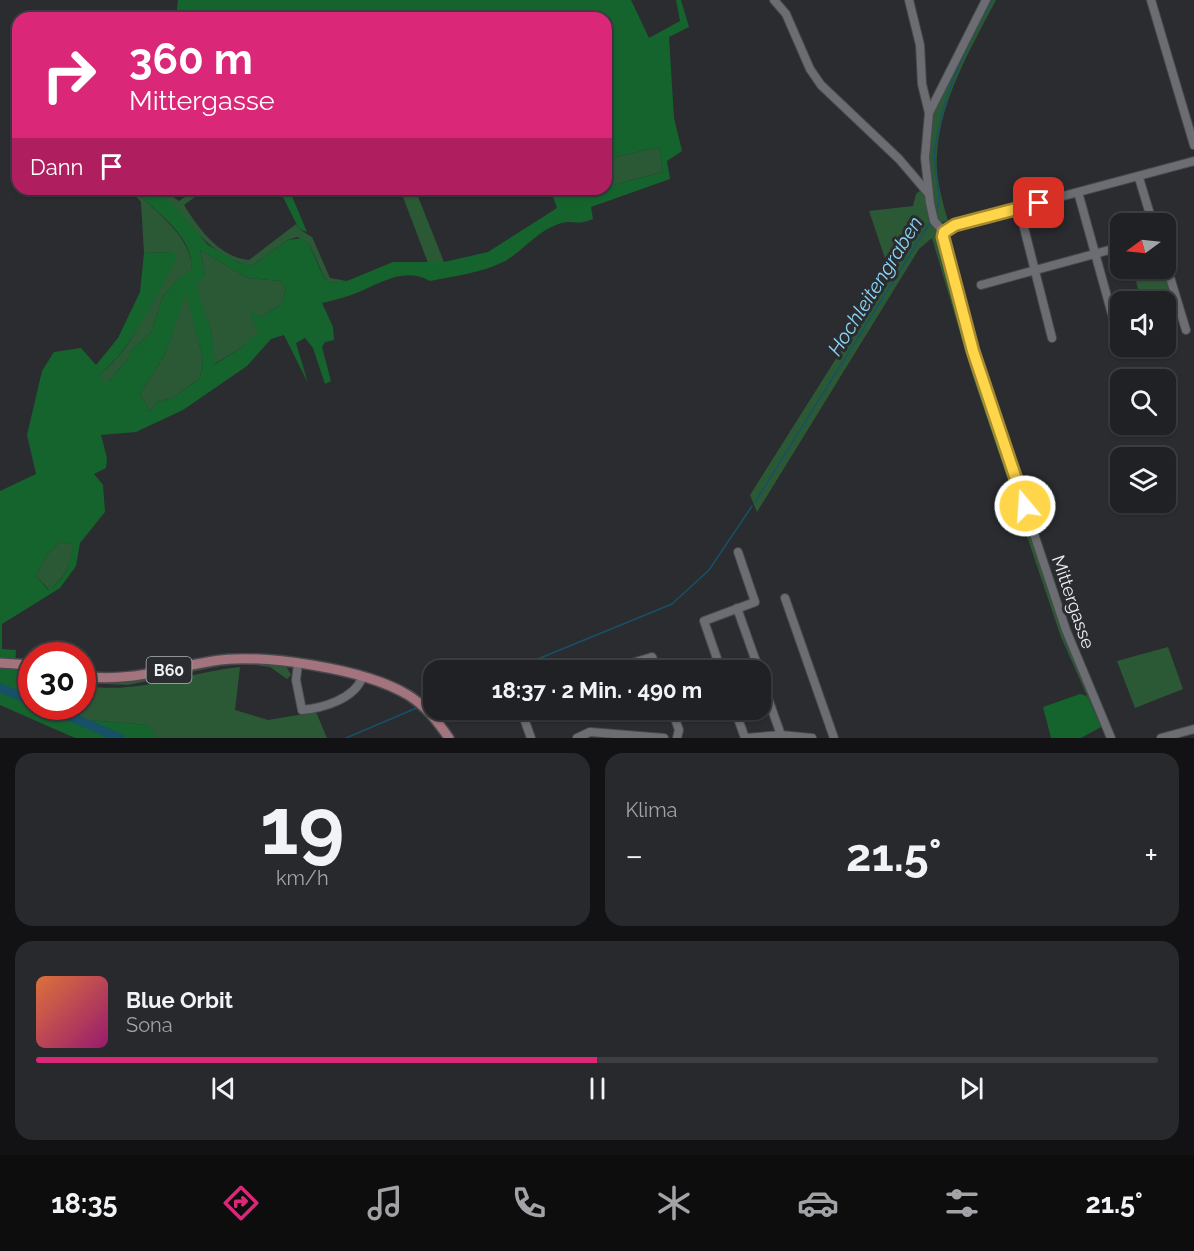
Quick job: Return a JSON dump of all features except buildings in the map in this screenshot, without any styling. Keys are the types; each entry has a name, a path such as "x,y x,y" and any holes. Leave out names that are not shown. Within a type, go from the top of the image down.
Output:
{"main road":[{"name":"B60","path":"96,676 126,677 233,659 298,664 395,688 422,706 449,738"},
{"path":"0,663 18,664"}],"street":[{"path":"774,0 786,14 810,69 821,85 915,176 929,194"},
{"path":"909,0 920,45 922,84 929,113 925,158 929,194 933,218 944,232 955,225 1139,178 1194,161"},
{"path":"929,113 986,0"},
{"path":"1151,0 1194,145"},
{"path":"915,176 927,176"},
{"path":"1139,178 1150,213"},
{"path":"1078,192 1110,307"},
{"path":"1019,208 1052,338"},
{"name":"Mittergasse","path":"944,232 943,242 973,351 1058,608 1088,686 1112,738"},
{"path":"981,285 1110,250"},
{"path":"1171,279 1186,330"},
{"path":"718,660 704,621 755,602 738,552"},
{"path":"785,598 834,738"},
{"path":"737,608 755,660"},
{"path":"298,664 296,680 302,710 317,708 351,694 359,687 362,678"},
{"path":"771,707 781,735"},
{"path":"525,720 531,738"},
{"path":"676,720 679,730 677,738"},
{"path":"739,720 746,738 781,735 812,738"},
{"path":"1161,738 1194,729"},
{"path":"577,738 590,735 664,738"}],"green space":[{"path":"178,0 631,0 649,38 680,21 676,0 681,0 689,27 669,37 674,118 682,151 667,161 670,179 591,207 593,219 553,226 510,258 495,266 430,281 411,275 402,276 322,303 333,327 334,340 325,342 322,347 331,381 325,384 313,348 305,338 296,343 308,383 284,335 271,339 247,366 183,410 136,432 101,435 107,458 106,468 94,474 103,485 105,512 80,543 76,566 60,588 2,624 2,649 16,650 18,713 0,705 0,491 36,474 27,435 42,371 54,352 81,348 96,365 118,338 140,292 144,253 173,252 177,259 143,321 123,350 100,374 103,382 110,380 130,356 130,351 151,333 163,296 175,282 191,270 191,257 180,235 139,195 161,195 172,203 208,245 237,262 252,266 288,240 302,238 311,248 322,273 330,283 347,281 393,262 444,262 488,252 557,208 552,195 612,195 612,185 663,172 659,147 612,158 612,12 177,12","holes":["200,250 248,278 279,281 286,287 283,303 261,317 253,311 251,315 258,332 241,348 215,364 211,331 196,286 205,275","186,294 203,359 200,378 173,398 157,402 150,412 140,394 165,354","60,542 73,544 71,558 63,576 48,590 36,576 47,555"]},
{"path":"989,0 996,0 959,74 944,113 937,153 937,170 948,221 939,223 937,231 1067,624 1108,722 1101,727 1061,637 973,377 932,238 919,249 757,512 750,495 890,273 869,211 913,206 916,194 930,183 928,162 933,112"},
{"path":"659,147 663,172 612,185 612,158"},
{"path":"135,195 140,195 180,236 190,259 191,271 175,282 163,296 151,333 130,351 130,356 110,380 103,383 100,374 113,362 134,334 173,252 144,253 141,202"},
{"path":"160,195 170,195 179,201 188,195 198,195 184,205 203,232 219,248 238,258 249,260 296,224 299,229 312,237 330,278 347,281 330,283 325,278 309,245 297,237 288,240 252,266 236,261 210,245"},
{"path":"282,195 292,195 307,232 299,229"},
{"path":"402,195 417,195 444,262 428,263"},
{"path":"200,250 248,278 279,281 286,287 283,303 261,317 253,312 251,315 259,332 241,348 214,364 211,331 195,285 205,275"},
{"path":"1136,279 1166,279 1169,291 1138,291"},
{"path":"186,292 203,359 200,378 173,398 157,402 150,412 140,394 165,354"},
{"path":"60,542 74,544 73,551 64,575 49,590 36,576 47,555"},
{"path":"1168,647 1183,689 1135,708 1117,661"},
{"path":"217,663 243,664 220,666 128,685 96,684 96,677"},
{"path":"248,664 286,666 291,675 287,679 270,667"},
{"path":"240,667 235,710 268,720 316,712 327,738 157,738 148,725 87,720 96,720 96,687 122,688"},
{"path":"1080,694 1087,696 1101,727 1081,738 1051,738 1043,707"},
{"path":"34,720 87,720 149,725 157,738 75,738"}],"waterway":[{"name":"Hochleitengraben","path":"935,214 939,199 935,150 943,111 964,54 992,0"},
{"name":"Hochleitengraben","path":"755,502 931,221"},
{"name":"Hochleitengraben","path":"535,660 672,604 709,570 752,506"},
{"path":"0,688 18,695"},
{"name":"Hochleitengraben","path":"346,738 419,707"},
{"path":"78,720 120,738"}],"route":[{"path":"1025,506 973,351 943,237 944,232 955,225 1039,203"}]}
